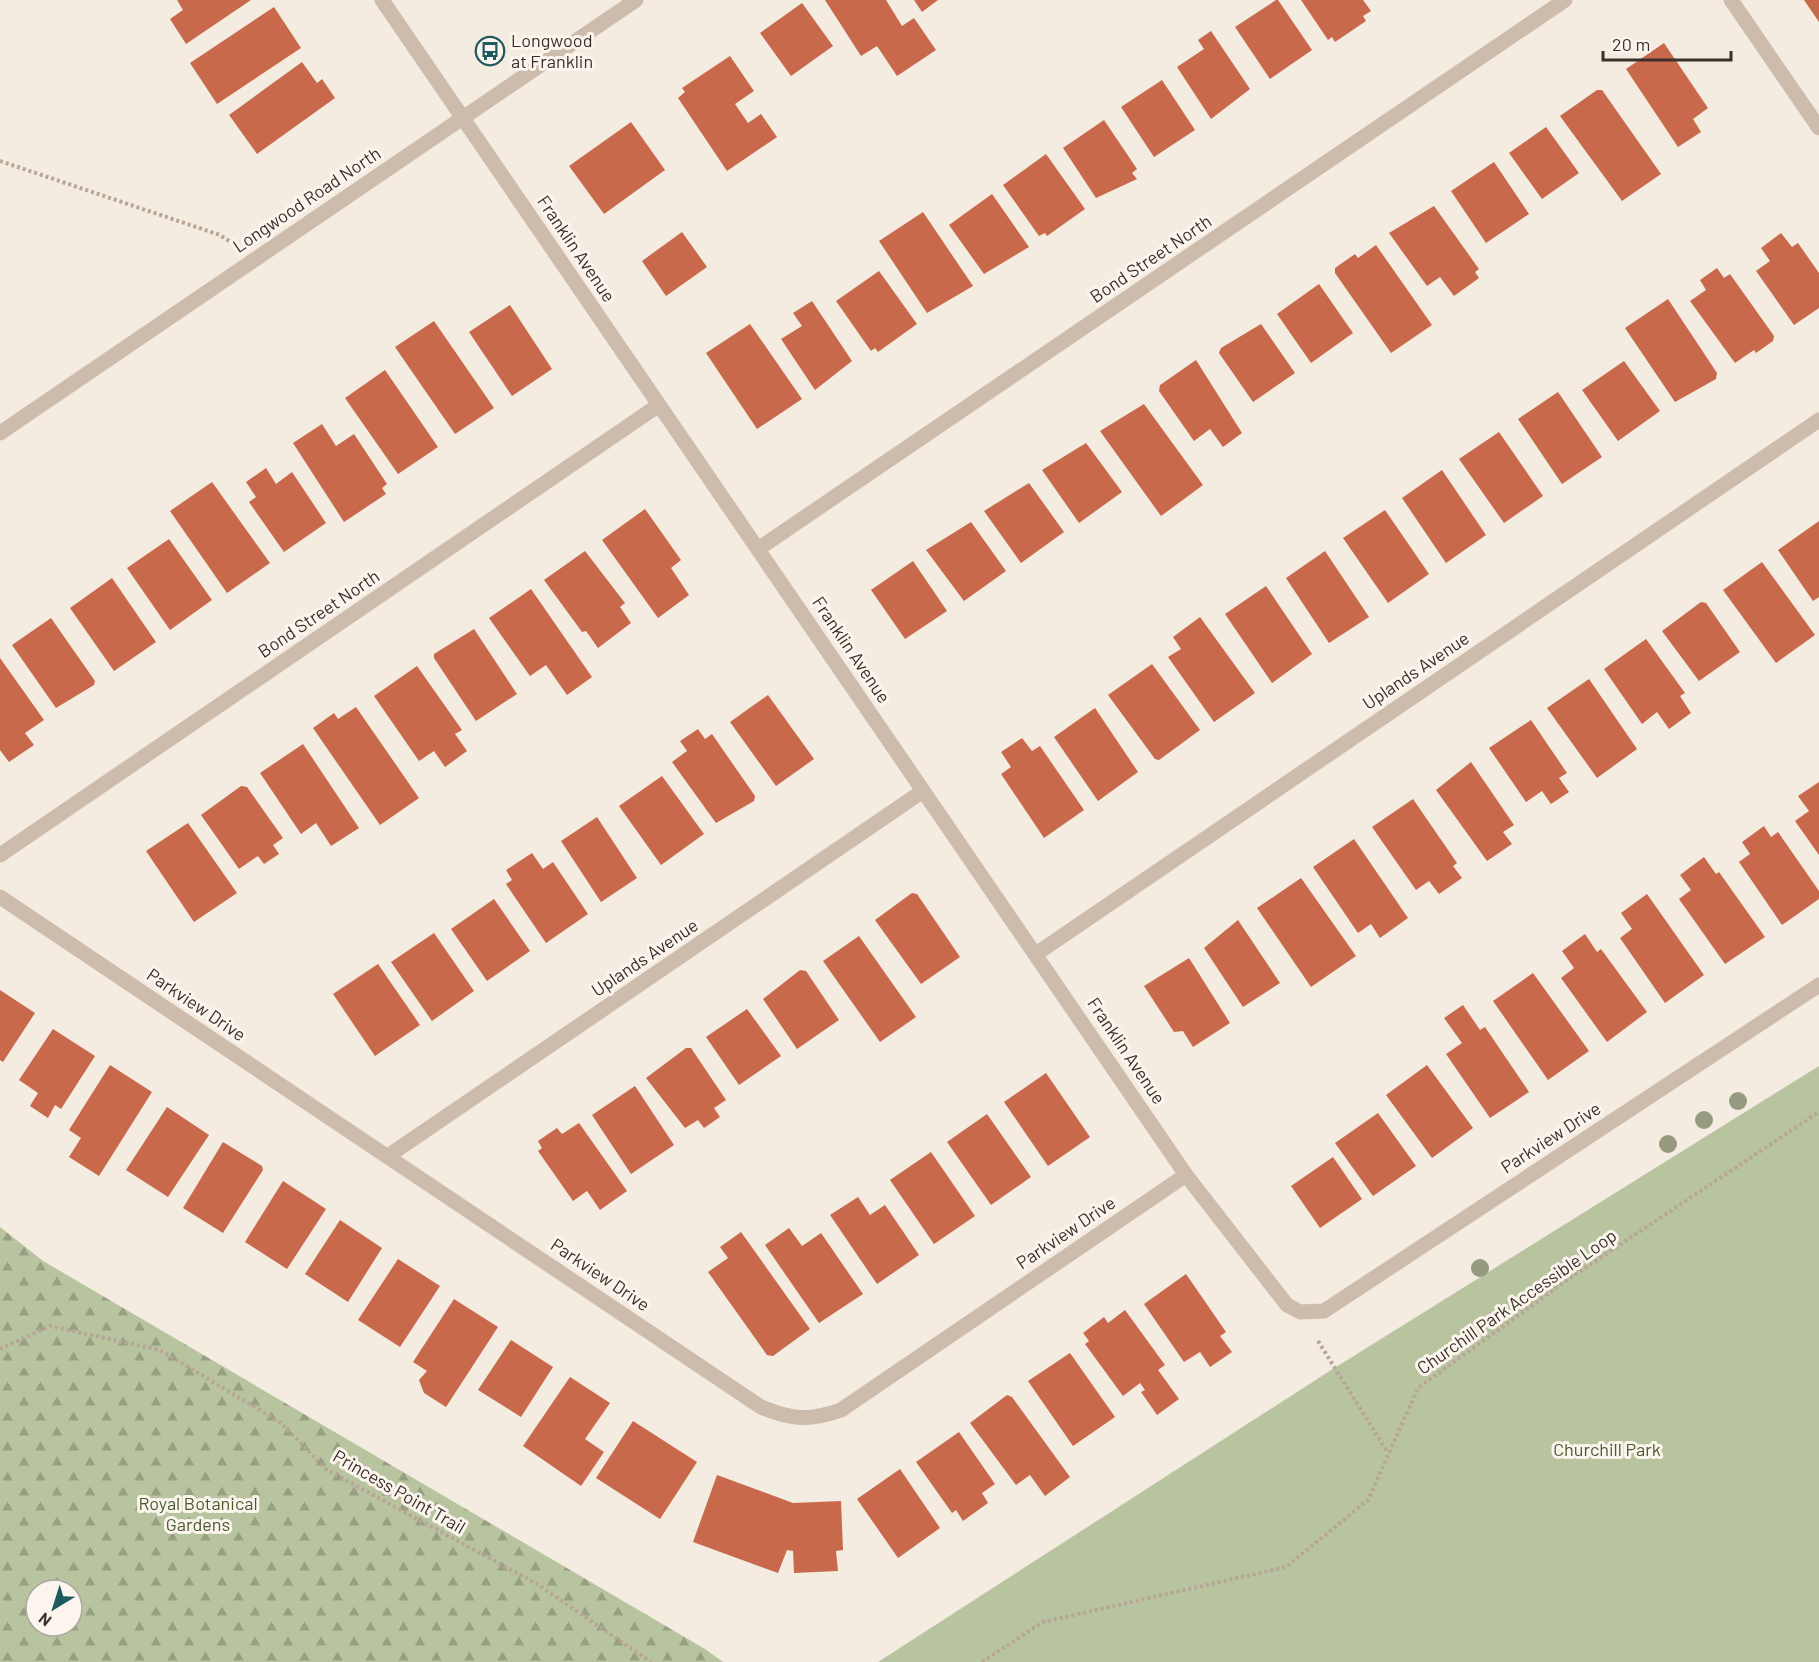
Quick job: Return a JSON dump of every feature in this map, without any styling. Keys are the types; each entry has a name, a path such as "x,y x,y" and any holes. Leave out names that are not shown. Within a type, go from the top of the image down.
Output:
{"street":[{"name":"Franklin Avenue","path":"382,0 1186,1175 1287,1305 1300,1312"},
{"name":"Longwood Road North","path":"0,433 636,0"},
{"name":"Bond Street North","path":"758,549 1565,0"},
{"path":"1731,0 1819,128"},
{"name":"Bond Street North","path":"0,855 659,405"},
{"name":"Uplands Avenue","path":"1036,954 1819,420"},
{"name":"Uplands Avenue","path":"388,1156 923,791"},
{"name":"Parkview Drive","path":"0,897 761,1407 782,1416 801,1419 824,1416 842,1410 1186,1175"},
{"name":"Parkview Drive","path":"1300,1312 1324,1311 1819,985"}],"path":[{"path":"0,162 220,235 256,259"},
{"name":"Churchill Park Accessible Loop","path":"982,1662 1043,1622 1286,1567 1368,1500 1419,1388 1570,1278 1819,1112"},
{"path":"1300,1312 1388,1453"},
{"name":"Princess Point Trail","path":"0,1348 50,1326 160,1350 281,1423 327,1470 537,1584 651,1662"}],"green space":[{"name":"Churchill Park","path":"1819,1066 1819,1662 878,1662 1328,1372"},
{"name":"Royal Botanical Gardens","path":"0,1227 43,1261 705,1649 723,1662 0,1662"}],"building":[{"path":"177,0 251,0 186,44 170,19 183,10"},
{"path":"825,0 886,0 902,26 914,18 936,50 897,76 877,46 861,56"},
{"path":"914,0 938,0 922,12"},
{"path":"1276,0 1312,50 1270,79 1235,27"},
{"path":"1301,0 1363,0 1371,11 1363,16 1366,21 1335,42 1332,37 1328,40"},
{"path":"1804,0 1819,0 1819,22"},
{"path":"802,3 833,46 791,76 760,33"},
{"path":"274,7 301,48 217,104 190,63"},
{"path":"1211,31 1250,89 1211,119 1177,67 1204,49 1198,40"},
{"path":"1664,43 1708,108 1693,119 1701,132 1678,147 1626,69"},
{"path":"730,56 754,91 735,104 748,123 761,114 777,137 727,171 678,98 685,92 682,88"},
{"path":"302,62 317,83 322,79 335,98 257,154 229,115"},
{"path":"1162,80 1195,130 1154,157 1121,107"},
{"path":"1597,90 1602,90 1661,174 1622,201 1560,116"},
{"path":"1104,120 1137,169 1132,173 1137,179 1096,198 1063,148"},
{"path":"631,122 665,170 604,214 569,166"},
{"path":"1546,127 1579,173 1542,199 1509,153"},
{"path":"1046,154 1085,209 1047,236 1045,233 1039,236 1003,185"},
{"path":"1494,162 1529,214 1486,243 1451,191"},
{"path":"992,194 1029,247 984,274 949,225"},
{"path":"1434,206 1479,269 1475,272 1479,278 1454,296 1440,277 1427,286 1389,233"},
{"path":"923,212 973,286 927,313 879,241"},
{"path":"682,232 707,267 666,296 642,261"},
{"path":"1781,233 1792,247 1798,243 1819,273 1819,308 1794,325 1756,271 1770,261 1761,248"},
{"path":"1376,245 1432,325 1391,353 1335,273 1335,268 1355,254 1358,258"},
{"path":"1717,268 1724,278 1730,274 1774,336 1773,341 1756,353 1754,350 1735,363 1690,301 1706,290 1700,280"},
{"path":"879,271 917,324 878,352 875,348 871,351 836,301"},
{"path":"1319,284 1353,333 1311,363 1277,314"},
{"path":"1668,299 1717,373 1716,379 1675,402 1625,328"},
{"path":"812,301 852,361 815,390 781,339 802,326 793,313"},
{"path":"510,305 552,369 512,396 469,332"},
{"path":"434,321 494,408 455,434 395,347"},
{"path":"750,324 802,399 757,429 706,353"},
{"path":"1261,324 1295,373 1253,402 1219,353 1221,348"},
{"path":"1196,360 1242,433 1223,447 1210,429 1194,441 1159,391 1160,385"},
{"path":"1624,361 1660,411 1618,441 1582,390"},
{"path":"385,370 438,447 398,474 345,398"},
{"path":"1558,392 1602,457 1562,484 1518,419"},
{"path":"1144,404 1203,485 1161,516 1100,431"},
{"path":"322,424 336,446 354,434 387,484 382,488 386,494 344,522 293,443"},
{"path":"1499,432 1543,496 1504,523 1459,459"},
{"path":"1086,443 1122,492 1079,523 1042,470"},
{"path":"266,468 276,484 292,472 326,523 284,552 249,502 256,497 246,482"},
{"path":"1442,470 1486,535 1446,563 1402,498"},
{"path":"212,482 270,563 227,593 170,511"},
{"path":"1029,483 1064,532 1021,563 984,511"},
{"path":"645,509 681,560 671,568 689,595 658,618 602,540"},
{"path":"1385,510 1429,574 1388,603 1343,538"},
{"path":"1819,521 1819,597 1813,601 1778,550"},
{"path":"971,522 1006,571 964,601 926,550"},
{"path":"169,539 212,600 170,630 127,568"},
{"path":"585,551 625,603 620,607 631,623 598,648 586,631 582,632 544,580"},
{"path":"1325,551 1369,617 1329,643 1286,578"},
{"path":"913,561 947,611 905,639 871,590"},
{"path":"1762,562 1815,635 1776,663 1723,590"},
{"path":"112,578 156,642 114,671 70,608"},
{"path":"1266,586 1312,654 1272,683 1225,614"},
{"path":"531,589 592,677 567,695 546,665 530,676 489,618"},
{"path":"1701,602 1706,603 1740,652 1699,681 1662,631"},
{"path":"1200,617 1255,693 1214,722 1168,657 1181,649 1173,637"},
{"path":"51,618 95,681 94,685 56,708 12,645"},
{"path":"474,629 517,694 476,721 434,658 434,654"},
{"path":"1646,639 1685,693 1680,696 1691,713 1669,729 1657,712 1642,724 1604,669"},
{"path":"0,658 44,720 25,733 34,745 9,762 0,750"},
{"path":"1152,664 1200,730 1159,760 1155,759 1108,695"},
{"path":"417,666 462,730 455,734 467,751 445,767 434,751 419,761 374,696"},
{"path":"1589,679 1637,749 1597,778 1547,708"},
{"path":"768,695 814,759 776,786 730,722"},
{"path":"356,707 419,798 380,825 313,728 334,713 338,719"},
{"path":"1095,708 1138,772 1098,801 1054,737"},
{"path":"1531,720 1567,773 1559,778 1569,792 1551,804 1542,791 1526,802 1489,748"},
{"path":"698,729 705,739 712,734 755,796 754,801 716,823 672,762 687,751 680,741"},
{"path":"1022,738 1032,751 1040,746 1084,810 1044,838 1001,774 1011,767 1001,752"},
{"path":"303,744 359,828 331,846 316,823 301,834 260,773"},
{"path":"1471,762 1514,825 1503,832 1512,844 1487,861 1436,790"},
{"path":"662,776 704,834 661,865 619,806"},
{"path":"1819,782 1819,855 1795,821 1809,811 1798,796"},
{"path":"241,786 247,787 283,838 273,845 279,854 264,864 258,856 239,869 201,815"},
{"path":"1413,799 1457,863 1453,866 1462,878 1439,894 1429,881 1416,890 1372,827"},
{"path":"597,817 637,878 601,902 561,841"},
{"path":"188,823 237,893 194,922 146,851"},
{"path":"1764,826 1771,837 1778,832 1819,891 1819,899 1782,925 1739,862 1750,854 1742,842"},
{"path":"1354,839 1408,918 1380,938 1371,924 1358,933 1313,867"},
{"path":"532,853 543,869 553,862 588,914 546,943 506,884 512,880 506,870"},
{"path":"1704,857 1716,874 1719,872 1765,937 1725,964 1679,899 1691,890 1680,875"},
{"path":"1301,878 1356,956 1311,987 1257,908"},
{"path":"912,893 917,894 960,957 921,984 875,920"},
{"path":"1647,894 1704,975 1665,1003 1620,938 1632,929 1621,913"},
{"path":"494,899 530,951 487,981 451,929"},
{"path":"1238,920 1280,983 1243,1007 1204,948"},
{"path":"434,933 474,991 432,1021 391,962"},
{"path":"1585,934 1597,952 1601,949 1647,1012 1607,1042 1561,978 1574,968 1562,951"},
{"path":"859,936 916,1017 880,1042 823,961"},
{"path":"1189,958 1230,1023 1193,1047 1183,1031 1174,1032 1144,986"},
{"path":"378,964 420,1025 375,1056 333,994"},
{"path":"800,970 806,971 839,1020 797,1049 763,999"},
{"path":"1533,973 1589,1051 1548,1080 1493,1001"},
{"path":"0,990 35,1013 3,1062 0,1060"},
{"path":"1463,1005 1480,1030 1485,1027 1529,1092 1490,1118 1446,1054 1462,1043 1444,1018"},
{"path":"747,1009 781,1056 739,1085 706,1037"},
{"path":"53,1029 95,1056 61,1109 55,1105 48,1118 30,1106 38,1093 19,1080"},
{"path":"686,1048 691,1048 726,1100 714,1108 720,1117 704,1128 698,1120 685,1128 646,1078"},
{"path":"110,1065 152,1092 99,1176 69,1157 81,1138 69,1130"},
{"path":"1427,1065 1473,1128 1432,1158 1386,1095"},
{"path":"1046,1073 1090,1137 1048,1166 1004,1102"},
{"path":"635,1086 674,1145 631,1174 592,1115"},
{"path":"167,1107 209,1135 168,1197 126,1170"},
{"path":"1378,1113 1416,1166 1373,1196 1335,1143"},
{"path":"987,1114 1031,1177 991,1205 947,1142"},
{"path":"579,1123 627,1191 600,1210 587,1191 573,1201 538,1151 542,1148 538,1141 557,1128 562,1134"},
{"path":"223,1142 262,1166 263,1170 223,1233 183,1208"},
{"path":"931,1152 975,1216 934,1244 890,1180"},
{"path":"1333,1157 1362,1199 1320,1228 1291,1186"},
{"path":"283,1181 326,1209 287,1269 245,1242"},
{"path":"858,1197 870,1215 885,1205 919,1255 877,1284 830,1215"},
{"path":"340,1220 382,1248 348,1302 305,1274"},
{"path":"789,1228 802,1246 821,1233 863,1294 819,1323 765,1245"},
{"path":"741,1232 810,1329 773,1356 767,1355 708,1272 728,1258 720,1247"},
{"path":"398,1259 440,1286 400,1347 358,1320"},
{"path":"1186,1274 1226,1332 1220,1336 1232,1352 1210,1367 1200,1352 1184,1362 1144,1304"},
{"path":"454,1299 498,1327 446,1407 424,1393 419,1380 427,1371 413,1362"},
{"path":"1125,1310 1165,1365 1158,1370 1179,1399 1157,1415 1141,1392 1145,1390 1140,1383 1123,1396 1085,1344 1089,1341 1083,1333 1104,1317 1108,1323"},
{"path":"511,1340 553,1367 521,1417 478,1390"},
{"path":"1070,1353 1115,1417 1073,1446 1028,1381"},
{"path":"570,1377 610,1403 585,1439 604,1452 581,1486 523,1446"},
{"path":"1007,1395 1012,1397 1070,1477 1045,1496 1030,1475 1016,1485 970,1423"},
{"path":"633,1421 697,1462 660,1519 596,1478"},
{"path":"959,1432 995,1484 982,1493 988,1503 963,1521 956,1510 952,1513 916,1462"},
{"path":"900,1469 940,1528 898,1558 857,1499"},
{"path":"717,1475 793,1503 841,1501 843,1550 836,1551 838,1571 794,1573 793,1551 787,1550 778,1573 693,1542"}],"place":[{"name":"Longwood at Franklin","path":"490,51"}]}
